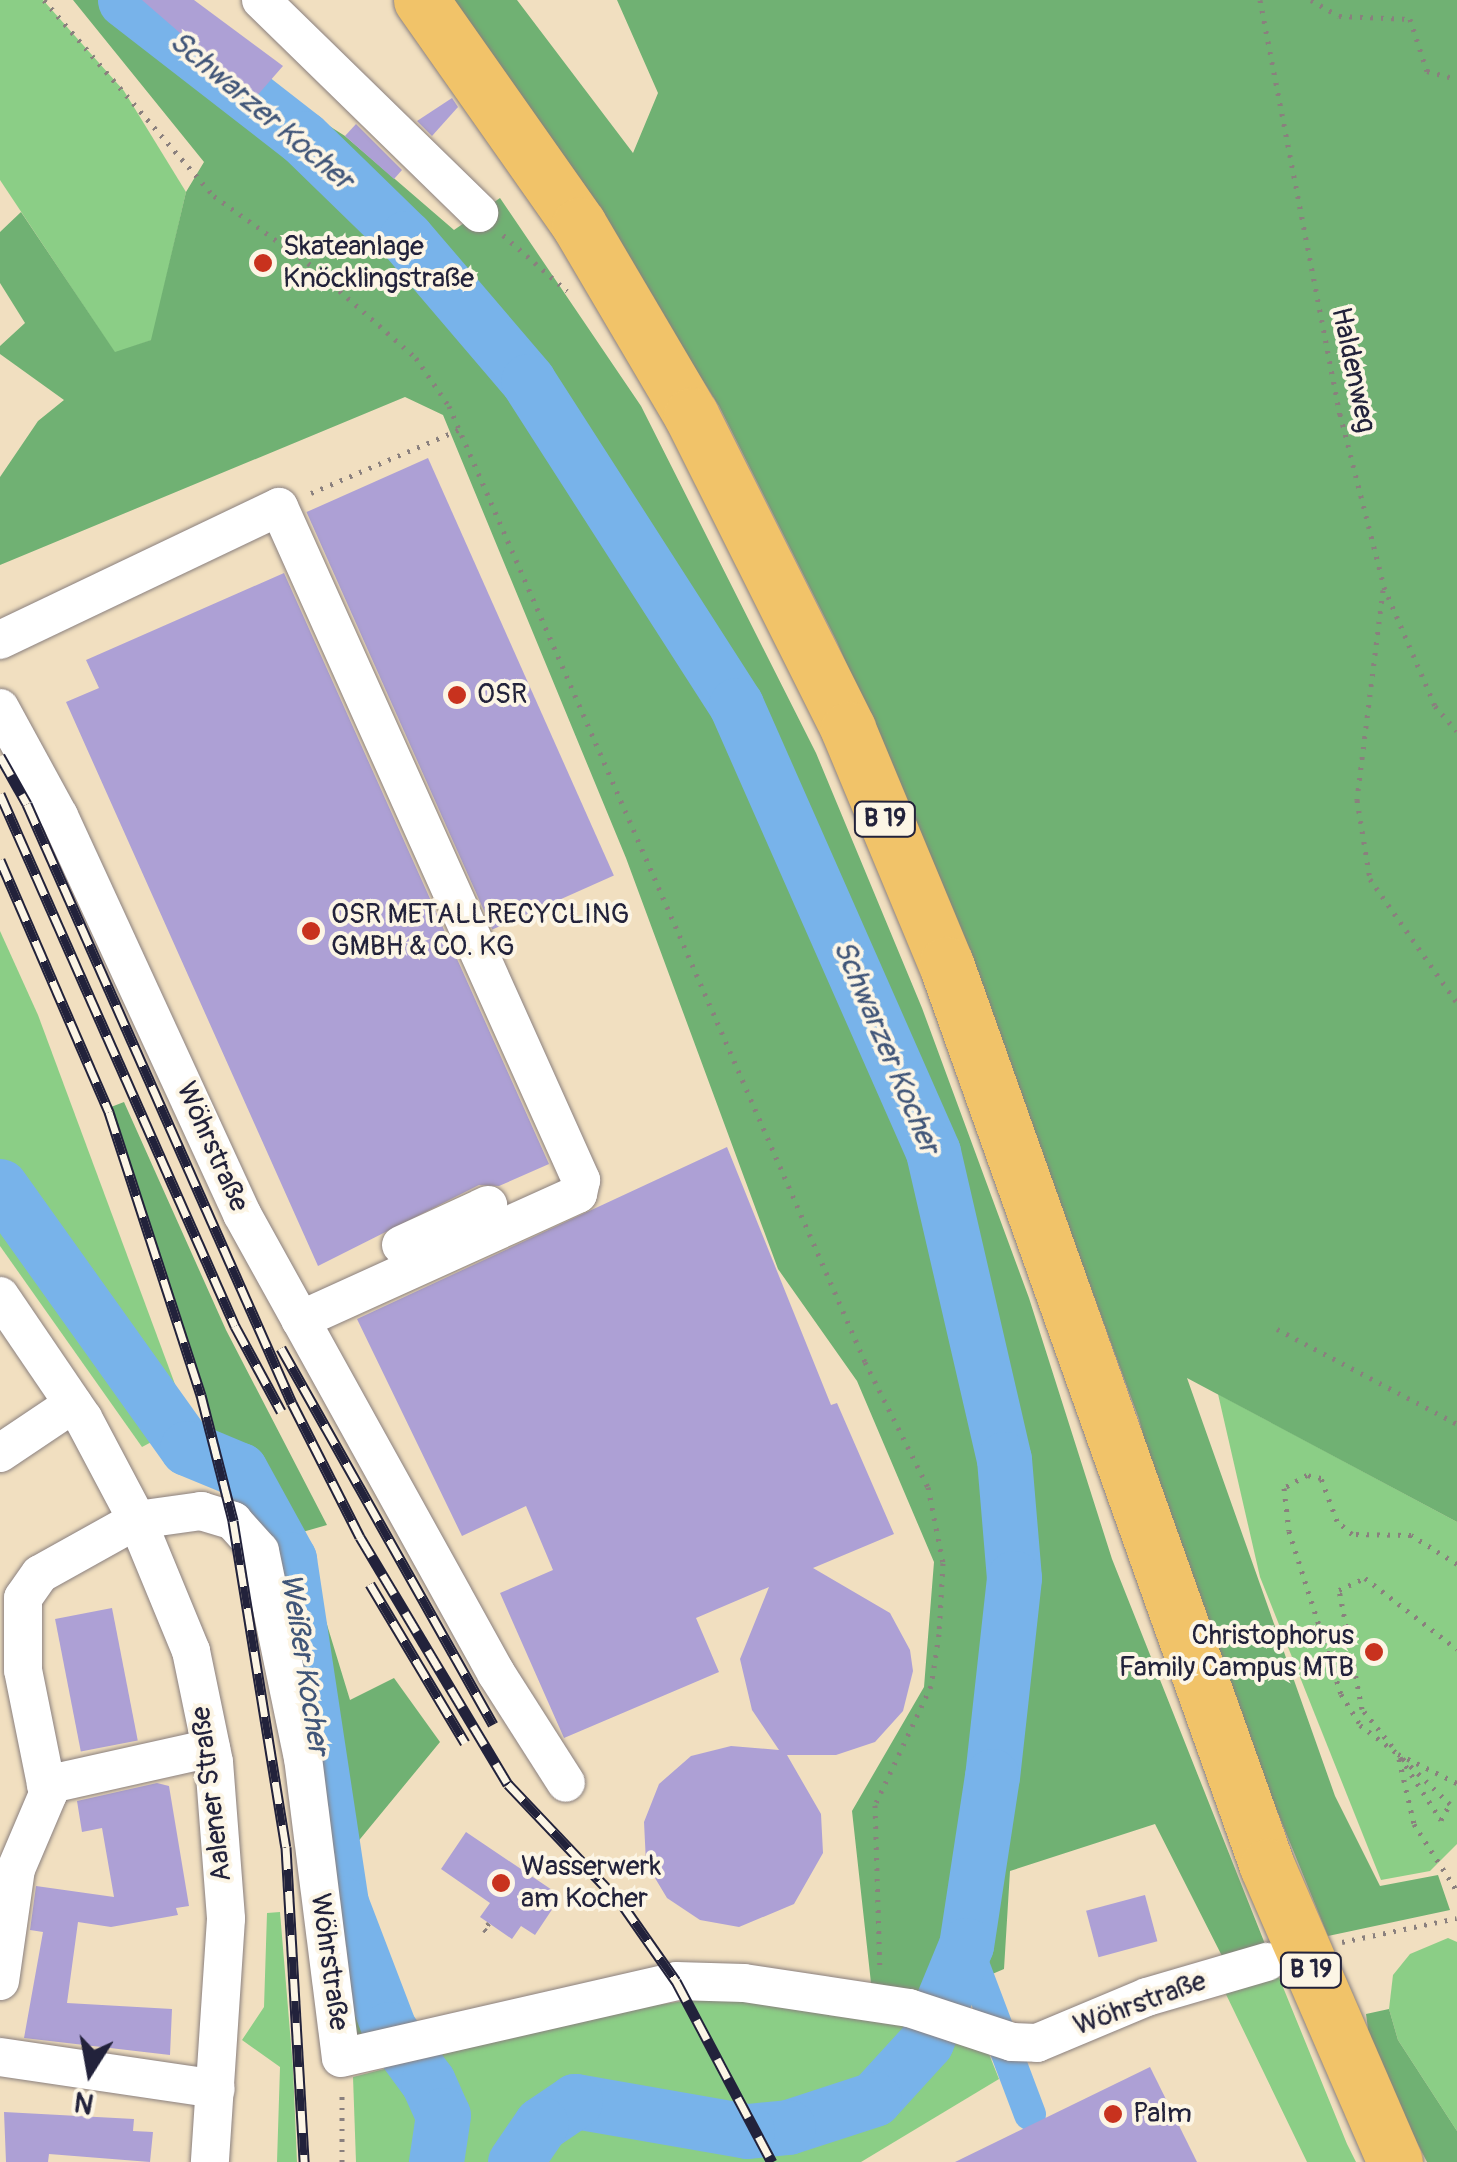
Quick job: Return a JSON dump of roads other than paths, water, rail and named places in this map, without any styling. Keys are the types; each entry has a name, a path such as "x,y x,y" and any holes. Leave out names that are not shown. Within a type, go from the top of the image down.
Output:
{"highway":[{"name":"B 19","path":"421,0 579,225 766,556 848,729 946,964 1267,1866 1395,2162"}],"street":[{"path":"262,0 479,213"},
{"path":"0,640 279,507 580,1180 578,1194 300,1320"},
{"name":"Wöhrstraße","path":"0,708 60,816 242,1214 496,1673 566,1783"},
{"path":"401,1244 488,1205"},
{"name":"Aalener Straße","path":"0,1296 73,1404 137,1520 191,1651 211,1748 226,1919 210,2162"},
{"path":"0,1453 73,1404"},
{"name":"Wöhrstraße","path":"137,1520 202,1511 233,1522 260,1551 303,1758 357,2056 480,2021 676,1981 744,1983 898,2006 1012,2042 1038,2043 1147,1997 1268,1962"},
{"path":"0,1980 16,1869 46,1785 12,1674 23,1598 40,1574 137,1520"},
{"path":"46,1785 211,1748"},
{"path":"0,2057 216,2089"}],"waterway":[{"name":"Schwarzer Kocher","path":"125,0 303,138 406,238 528,381 736,705 933,1152 1004,1459 1014,1578 992,1776 966,1945 926,2042 874,2099 788,2127 747,2131 575,2101 541,2124 515,2162"},
{"name":"Weißer Kocher","path":"0,1186 187,1448 240,1470 289,1559 341,1903 389,2029 428,2082 443,2115 436,2162"},
{"path":"966,1945 1030,2114"}],"railway":[{"path":"0,756 27,804 292,1403 360,1537 508,1784 622,1904 676,1981 772,2162"},
{"path":"0,794 235,1326 281,1411"},
{"path":"0,860 109,1112 201,1395 233,1521 286,1847 304,2162"},
{"path":"281,1348 493,1724"},
{"path":"370,1584 465,1743"}],"place":[{"name":"Skateanlage Knöcklingstraße","path":"263,263"},
{"name":"OSR","path":"457,695"},
{"name":"OSR METALLRECYCLING GMBH & CO. KG","path":"311,931"},
{"name":"Christophorus Family Campus MTB","path":"1374,1652"},
{"name":"Wasserwerk am Kocher","path":"501,1883"},
{"name":"Palm","path":"1113,2114"}]}
